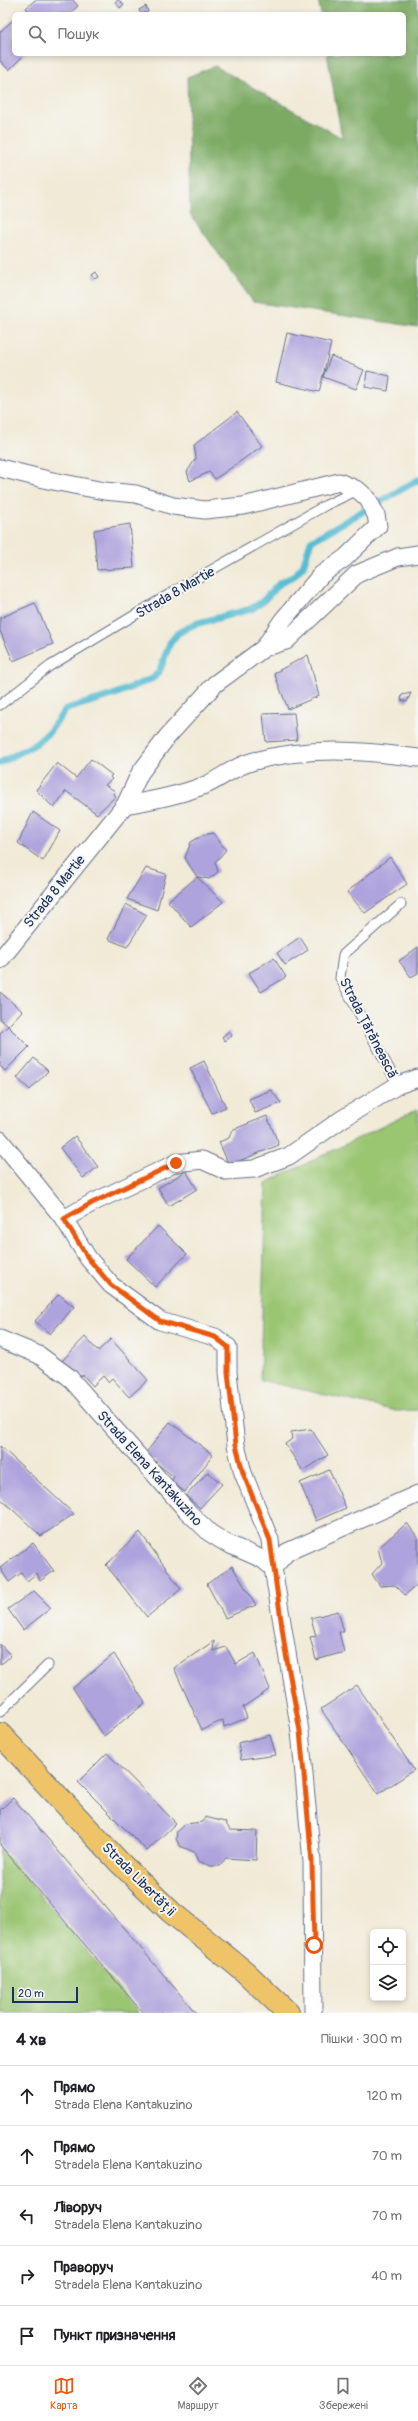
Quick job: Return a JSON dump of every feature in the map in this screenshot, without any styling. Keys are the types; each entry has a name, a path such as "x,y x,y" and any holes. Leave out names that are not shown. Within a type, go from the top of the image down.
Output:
{"main road":[{"name":"Strada Libertății","path":"0,1734 119,1862 171,1912 244,1971 288,2013"}],"street":[{"path":"0,468 48,480 104,491 136,494 173,506 205,510 243,506 339,482 363,494"},
{"name":"Strada 8 Martie","path":"264,648 282,621 321,575 345,558 378,526 376,515 363,494"},
{"name":"Strada 8 Martie","path":"0,960 125,805 140,773 167,737 215,684 264,648 286,641 357,574 398,557 418,554"},
{"path":"125,805 167,797 207,784 250,762 311,750 368,751 418,758"},
{"name":"Strada Țărănească","path":"398,1085 418,1078"},
{"path":"64,1219 92,1203 176,1163 202,1160 226,1171 254,1169 289,1156 342,1119 398,1085"},
{"path":"0,1140 64,1219 88,1258 111,1285 160,1321 215,1337 228,1347 228,1372 236,1445 243,1473 270,1540 273,1568 300,1731 312,1862 313,2013"},
{"name":"Strada Elena Kantakuzino","path":"0,1339 39,1355 69,1378 186,1510 210,1533 226,1543 262,1559 273,1568"},
{"path":"273,1568 287,1552 418,1494"}],"lane":[{"name":"Strada 8 Martie","path":"0,705 50,666 185,585 326,505 363,494"},
{"name":"Strada Țărănească","path":"398,1085 340,978 343,956 401,904"},
{"path":"0,1712 48,1666"}],"green space":[{"path":"318,0 416,0 418,10 418,327 253,302 190,214 187,77 215,66 342,138 327,56 406,56 406,12 321,12"},
{"path":"418,1109 418,1410 397,1411 260,1380 266,1183"},
{"path":"0,1848 139,2013 0,2013"}],"building":[{"path":"35,0 73,0 78,6 71,12 29,12 26,8"},
{"path":"118,0 124,4 120,8 115,2"},
{"path":"146,6 148,12 140,12 139,10"},
{"path":"12,21 12,56 23,56 9,70 0,61 0,32"},
{"path":"96,272 99,277 95,279 92,275"},
{"path":"287,333 331,343 319,392 276,382"},
{"path":"331,356 364,370 356,389 323,377"},
{"path":"367,371 390,376 388,391 365,387"},
{"path":"237,412 262,446 215,479 209,472 190,481 187,472 196,458 194,445"},
{"path":"130,524 134,568 97,570 94,530"},
{"path":"35,603 53,644 13,661 0,631 0,618"},
{"path":"308,655 319,696 288,709 274,673"},
{"path":"411,693 407,702 401,700 402,695"},
{"path":"294,713 297,740 266,742 263,714"},
{"path":"91,759 112,775 110,777 112,779 105,785 115,791 113,794 116,796 97,814 66,791 54,808 36,790 57,763 76,778"},
{"path":"33,812 60,831 43,861 18,843"},
{"path":"213,833 226,850 215,862 218,872 209,879 197,877 185,858 191,842 203,835"},
{"path":"390,857 407,884 365,913 347,892"},
{"path":"146,868 166,874 157,910 127,899"},
{"path":"197,877 223,902 191,927 168,901"},
{"path":"126,904 147,915 127,947 108,939"},
{"path":"300,937 308,950 285,965 277,953"},
{"path":"418,947 418,973 411,977 399,961"},
{"path":"274,958 286,977 261,992 249,973"},
{"path":"0,992 22,1011 8,1026 0,1019"},
{"path":"8,1026 29,1047 5,1071 0,1066 0,1033"},
{"path":"229,1031 232,1036 225,1041 222,1037"},
{"path":"34,1058 48,1071 30,1090 17,1078"},
{"path":"204,1061 226,1107 212,1113 190,1068"},
{"path":"271,1090 281,1103 255,1113 249,1099"},
{"path":"267,1116 279,1145 229,1165 219,1142 229,1138 232,1130"},
{"path":"75,1136 98,1167 83,1178 60,1148"},
{"path":"186,1171 197,1189 169,1206 158,1188"},
{"path":"158,1226 187,1254 155,1287 126,1259"},
{"path":"59,1294 74,1307 50,1334 35,1321"},
{"path":"85,1337 98,1351 111,1339 148,1380 129,1397 112,1378 108,1382 103,1376 93,1386 83,1375 76,1378 61,1362"},
{"path":"170,1422 213,1455 185,1492 171,1481 174,1477 145,1454"},
{"path":"311,1429 328,1455 303,1471 285,1444 292,1439 291,1432"},
{"path":"0,1446 74,1514 41,1536 0,1498"},
{"path":"329,1470 346,1508 316,1521 300,1483"},
{"path":"208,1472 222,1484 200,1508 186,1496"},
{"path":"407,1523 418,1538 418,1584 405,1595 395,1585 380,1586 372,1574 382,1563 378,1548"},
{"path":"140,1532 181,1589 147,1617 106,1565"},
{"path":"33,1543 54,1571 40,1581 37,1573 27,1581 21,1573 9,1582 0,1568"},
{"path":"232,1566 256,1605 225,1618 207,1584"},
{"path":"34,1591 51,1608 23,1630 8,1609"},
{"path":"338,1611 344,1632 339,1632 344,1652 316,1660 310,1637 316,1636 311,1618"},
{"path":"214,1641 213,1651 226,1647 236,1664 255,1653 270,1689 243,1707 247,1718 224,1727 223,1720 202,1730 174,1668"},
{"path":"0,1644 11,1656 0,1665"},
{"path":"114,1654 145,1703 104,1736 73,1688"},
{"path":"357,1685 414,1770 378,1794 321,1709"},
{"path":"270,1735 276,1755 241,1760 238,1743"},
{"path":"107,1753 176,1823 147,1851 78,1782"},
{"path":"13,1798 196,2013 143,2013 0,1845 0,1810"},
{"path":"205,1817 225,1822 230,1830 257,1831 256,1860 226,1858 219,1866 211,1866 198,1861 194,1852 180,1846 176,1839 177,1831 185,1824 203,1822"}],"waterway":[{"path":"0,763 37,743 49,732 66,709 113,695 153,678 159,672 170,643 178,633 195,624 251,609 262,602 280,583 293,577 303,566 311,541 418,480"}],"route":[{"path":"176,1163 92,1203 64,1219 88,1258 111,1285 160,1321 215,1337 228,1347 228,1372 236,1445 243,1473 270,1540 285,1649 300,1731 303,1780 312,1862 314,1945"}]}
